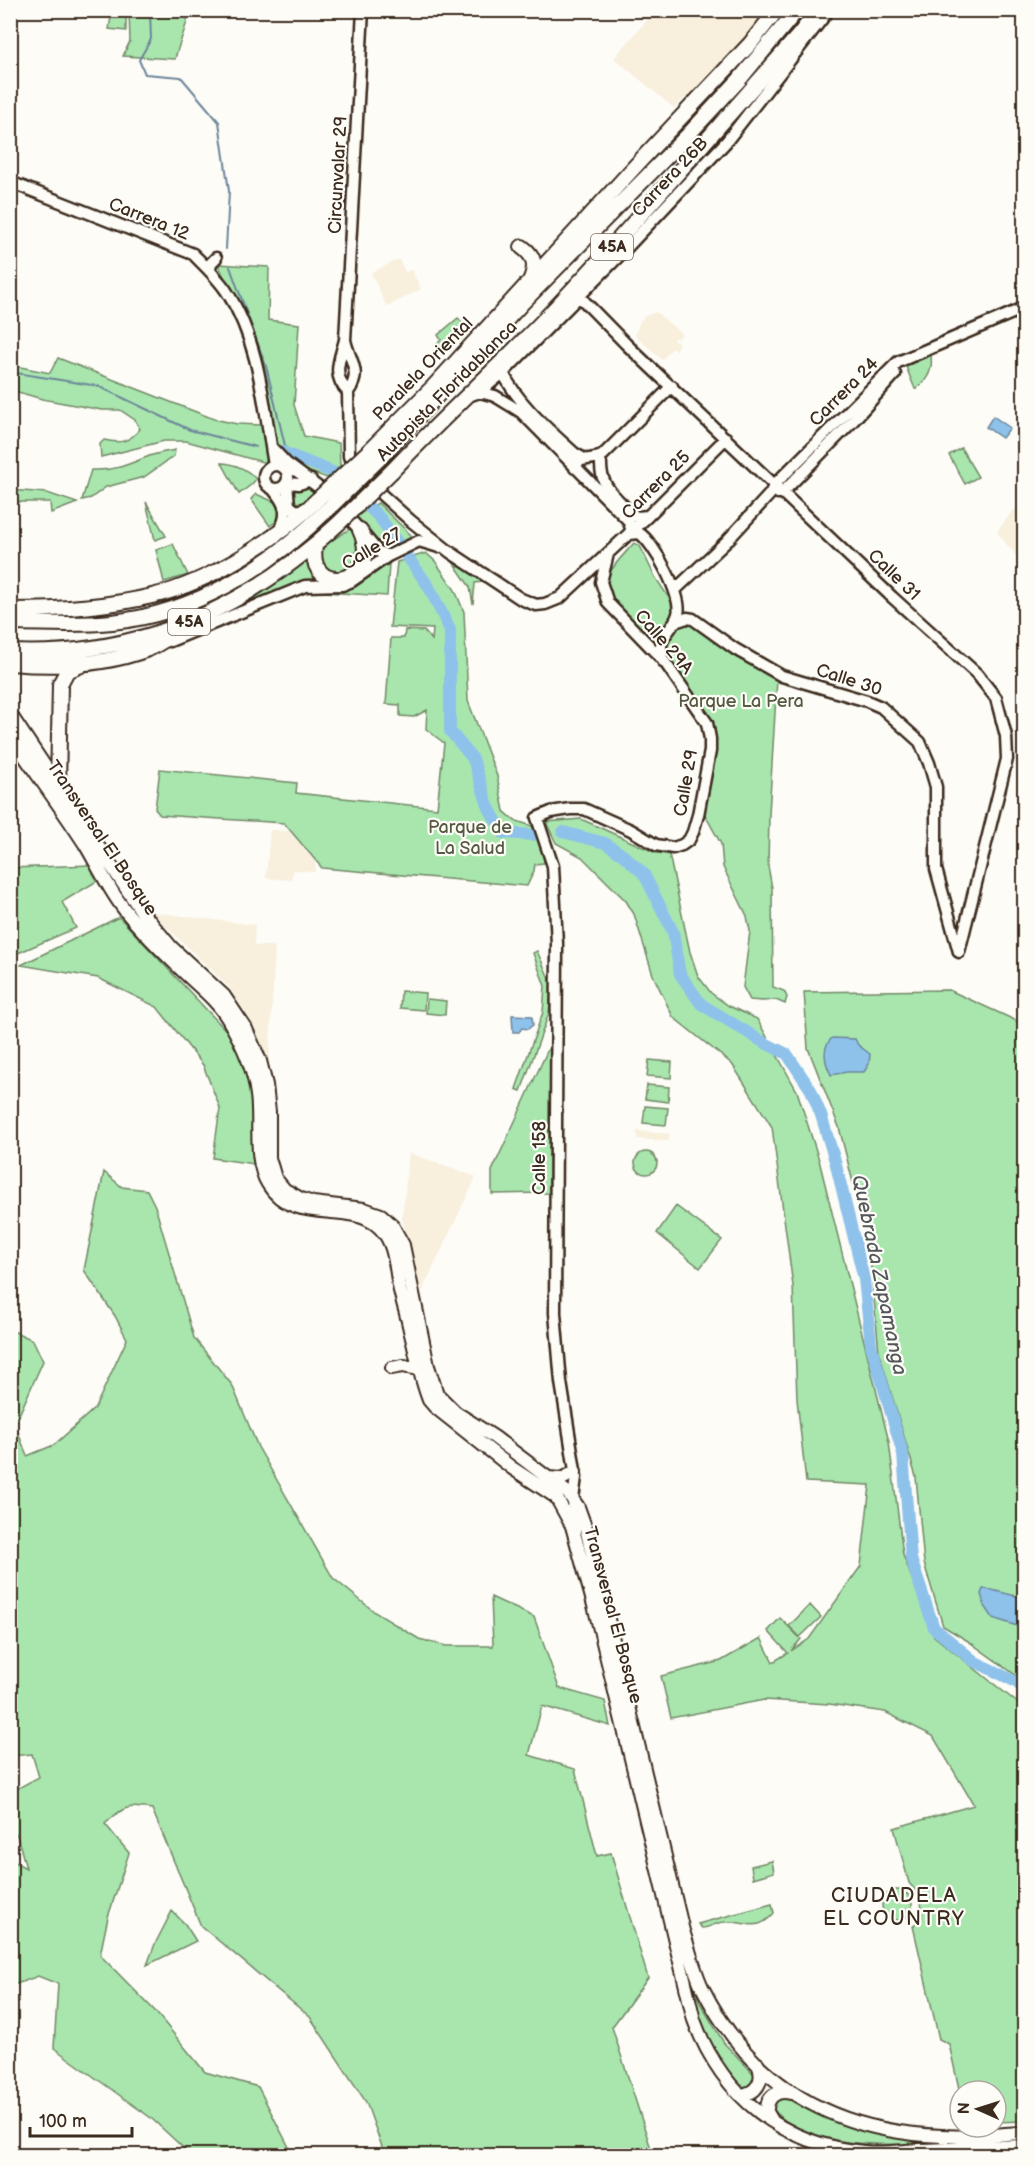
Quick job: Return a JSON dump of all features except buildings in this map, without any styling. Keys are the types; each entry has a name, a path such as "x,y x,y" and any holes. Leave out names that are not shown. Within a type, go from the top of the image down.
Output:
{"highway":[{"name":"Paralela Oriental","path":"375,453 529,282 750,44 777,10"},
{"name":"Autopista Floridablanca","path":"10,623 79,625 141,618 214,592 266,561 307,530 318,506 375,453 645,180 739,80 797,10"},
{"name":"Autopista Floridablanca","path":"10,652 47,652 102,646 155,633 207,614 257,588 315,546 532,331 607,253 800,35 818,10"},
{"path":"522,247 530,252 534,260 535,270 529,282"},
{"path":"54,623 185,585 234,562 318,506"},
{"path":"315,546 313,555 320,572 327,578 345,579 360,568 364,559 366,549 360,530"},
{"path":"10,610 97,606 154,595"},
{"path":"58,787 60,684 67,671 150,648 207,614"},
{"path":"10,663 92,663"}],"main road":[{"name":"Transversal El Bosque","path":"10,714 142,912 172,948 224,996 246,1029 260,1061 266,1085 269,1112 269,1158 275,1178 285,1190 301,1199 313,1203 364,1209 381,1215 392,1225 403,1245 430,1376 437,1394 455,1412 494,1437 562,1487 573,1499 587,1532 683,1931 701,1985 739,2044 791,2093 844,2120 882,2130 945,2137 1024,2133"},
{"name":"Transversal El Bosque","path":"10,735 85,845 126,912 156,945 218,1005 228,1018 254,1077 259,1112 261,1163 266,1182 273,1192 281,1199 303,1209 365,1219 374,1223 384,1233 394,1254 399,1285 426,1392 435,1407 512,1468 556,1497 570,1521 595,1609 694,2020 702,2041 726,2080 762,2115 799,2137 823,2145 867,2152 1024,2146"},
{"path":"392,1368 403,1366 420,1369"},
{"path":"547,1478 562,1479 575,1472"},
{"path":"740,2095 750,2093 758,2085 761,2075 758,2064"},
{"path":"774,2123 768,2116 768,2102 777,2092 791,2093"}],"street":[{"name":"Circunvalar 29","path":"348,392 342,385 337,372 345,340 363,10"},
{"name":"Carrera 26B","path":"465,396 480,392 503,373 726,142 829,10"},
{"name":"Carrera 12","path":"10,182 193,254 210,270 236,307 255,357 274,465"},
{"path":"210,270 211,263 216,258"},
{"name":"Calle 31","path":"579,296 726,438 776,490 977,674 996,698 1006,736 1007,759 959,952"},
{"name":"Carrera 24","path":"675,590 776,490 852,422 899,365 1024,308"},
{"name":"Circunvalar 29","path":"345,340 356,370 353,384 348,392 350,463 353,469 384,499 450,552 521,599"},
{"path":"503,373 525,406 574,453 584,459"},
{"path":"577,470 592,471 672,386"},
{"path":"480,392 495,396 521,412 628,520 631,528 630,534 639,532 649,541 675,590 679,606 675,622 663,636 652,640 640,638"},
{"name":"Carrera 25","path":"521,599 536,605 553,602 560,598 630,534 726,438"},
{"path":"271,446 285,463 311,480 360,530 376,551 389,555"},
{"path":"577,470 578,460 602,459"},
{"path":"602,459 601,475 605,486 637,518 648,516"},
{"path":"277,534 284,524 286,511 283,501 267,485 264,477 267,469 274,465 286,470 289,505 292,509 299,511 318,506"},
{"path":"273,489 281,489 287,483 299,484 311,480"},
{"name":"Calle 27","path":"411,521 418,533 415,542"},
{"name":"Calle 27","path":"150,648 305,586 342,585 352,581 389,555 415,542 450,552"},
{"name":"Calle 29A","path":"608,554 601,582 608,603 664,661 707,723"},
{"name":"Calle 30","path":"675,622 687,618 699,622 735,649 782,676 881,707 920,742 930,763 936,787 936,869 959,952"},
{"path":"663,636 661,647 664,661"},
{"name":"Calle 29","path":"537,818 551,812 584,809 665,848 682,845 693,832 698,815 710,751 711,739 707,723"},
{"name":"Calle 158","path":"537,818 551,860 555,889 557,1014 555,1313 561,1382 575,1472 576,1484 573,1499 575,1536"},
{"path":"556,1497 573,1499"}],"shaded area":[{"path":"655,11 768,11 755,32 689,100 684,98 674,108 614,58"},
{"path":"399,259 405,272 412,270 421,289 387,307 371,273"},
{"path":"656,312 682,334 678,339 675,337 673,341 679,342 676,350 672,348 662,360 635,335 640,321 645,316"},
{"path":"1024,509 1024,566 997,532 1013,510"},
{"path":"270,830 289,831 316,863 315,872 293,870 291,880 266,878"},
{"path":"151,912 255,925 254,946 275,946 269,1064 255,1027 228,986"},
{"path":"637,1131 670,1134 668,1141 637,1139"},
{"path":"409,1153 476,1177 422,1291 402,1219"}],"green space":[{"path":"112,11 126,11 126,31 109,29"},
{"path":"129,11 189,11 175,59 123,56 130,41"},
{"path":"218,264 269,267 268,320 299,324 294,405 304,436 339,443 340,466 327,478 305,470 280,448 273,430 257,347"},
{"path":"458,318 465,325 461,330 464,333 461,339 453,338 447,349 438,351 435,346 441,340 438,335"},
{"path":"930,351 929,373 924,382 915,389 904,362"},
{"path":"58,358 214,419 237,424 261,425 268,460 266,463 186,441 164,441 101,457 100,444 104,440 124,441 140,429 135,420 120,410 102,410 42,399 11,390 10,365 50,373"},
{"path":"961,448 978,477 965,484 949,455"},
{"path":"175,450 174,456 144,477 106,487 91,498 82,500 91,470 114,468 154,454"},
{"path":"222,463 249,472 256,479 239,494"},
{"path":"313,486 319,490 314,496 304,504 293,506 290,497 293,489"},
{"path":"10,490 47,493 77,503 51,513 50,502 11,502"},
{"path":"256,494 277,503 282,512 279,519 270,526 251,499"},
{"path":"146,502 166,536 155,540"},
{"path":"378,503 414,538 387,550 355,517"},
{"path":"351,528 357,530 363,548 353,571 326,574 318,553 323,546"},
{"name":"Parque La Pera","path":"634,543 640,546 655,577 687,621 735,657 777,679 768,866 772,888 773,987 784,991 787,997 785,1004 776,1000 750,1000 743,987 750,931 747,916 723,867 721,844 704,813 709,774 711,721 676,670 609,601 606,584 608,576"},
{"path":"173,544 188,575 164,582 156,550"},
{"name":"Parque de La Salud","path":"426,553 435,561 455,590 464,612 468,701 497,776 504,811 514,820 532,826 542,845 544,863 535,864 527,886 322,868 284,823 160,815 155,809 160,769 297,783 296,793 437,808 444,743 426,729 427,710 414,717 400,716 400,705 386,704 391,638 404,638 405,630 424,631 432,640 433,629 390,627 397,562"},
{"path":"449,556 482,582 475,583 473,604 470,587"},
{"path":"309,557 311,571 319,581 293,585 199,627 193,625"},
{"path":"383,563 389,564 387,596 307,591"},
{"path":"581,819 656,853 669,854 690,952 698,976 711,993 729,1006 757,1019 797,1091 819,1160 889,1442 903,1555 934,1636 1024,1708 1024,2121 1008,2122 1008,2079 957,2079 949,2044 939,2039 913,1926 922,1917 921,1897 909,1883 894,1828 974,1805 933,1736 885,1712 829,1704 764,1700 671,1718 661,1676 721,1661 761,1638 773,1662 788,1653 768,1631 780,1618 801,1639 791,1651 809,1639 861,1566 870,1485 806,1482 797,1399 793,1286 772,1127 732,1064 673,1017 653,975 634,914 626,901 582,857 556,843 546,822"},
{"path":"92,865 102,878 62,902 76,928 11,956 10,868"},
{"path":"119,917 236,1041 250,1077 254,1164 213,1158 220,1108 203,1065 157,1007 98,978 21,965"},
{"path":"537,951 552,985 549,1013 521,1091 516,1089 543,1012 545,986 533,953"},
{"path":"949,990 1019,1022 1024,1063 1024,1681 943,1626 924,1563 916,1477 879,1352 869,1246 839,1127 808,1048 804,992"},
{"path":"401,991 425,993 424,1010 400,1008"},
{"path":"427,999 446,1001 445,1015 426,1013"},
{"path":"550,1045 549,1193 492,1194 492,1171"},
{"path":"649,1060 672,1062 671,1078 647,1076"},
{"path":"647,1085 669,1087 668,1102 645,1099"},
{"path":"645,1106 668,1108 666,1125 643,1123"},
{"path":"646,1152 654,1155 657,1163 654,1171 646,1174 638,1171 635,1163 638,1155"},
{"path":"104,1172 122,1187 147,1190 155,1206 194,1338 232,1385 258,1447 333,1578 376,1613 419,1639 446,1646 493,1646 491,1597 534,1617 559,1688 605,1701 610,1726 542,1706 529,1755 575,1769 597,1856 611,1853 648,1978 612,2027 653,2155 385,2155 366,2102 310,2017 201,1926 152,1809 126,1808 105,1824 129,1853 108,1917 100,1955 154,2010 205,2072 258,2087 293,2155 191,2155 151,2118 54,2048 58,1984 38,1976 11,1986 11,1860 26,1868 17,1835 11,1828 11,1792 39,1777 32,1754 11,1756 11,1330 33,1340 43,1361 15,1424 27,1456 54,1445 95,1408 127,1339 115,1316 84,1270"},
{"path":"676,1206 722,1240 700,1268 657,1233"},
{"path":"10,1245 18,1261 11,1316"},
{"path":"810,1605 821,1617 800,1637 789,1626"},
{"path":"772,1861 774,1872 753,1878 751,1866"},
{"path":"897,1890 903,1891 911,1899 911,1911 903,1919 897,1920 891,1919 883,1911 882,1905 883,1899 891,1891"},
{"path":"772,1904 774,1913 756,1925 725,1922 702,1928 698,1924"},
{"path":"172,1911 185,1924 196,1941 147,1965 155,1944"},
{"path":"682,1950 700,2003 724,2043 754,2074 753,2086 746,2088 731,2077 719,2062 710,2045 696,2006"},
{"path":"782,2096 843,2125 960,2141 914,2144 860,2143 810,2134 789,2124 773,2109 774,2098"}],"water":[{"path":"993,416 1010,428 1002,438 986,427"},
{"path":"512,1015 532,1016 533,1025 528,1029 522,1028 519,1032 513,1032"},
{"path":"832,1038 855,1039 858,1045 870,1054 869,1064 864,1072 831,1075 825,1051"},
{"path":"983,1589 1024,1598 1024,1637 1017,1626 993,1618 985,1606 981,1594"}],"waterway":[{"path":"150,10 151,39 139,60 145,74 181,77 219,122 229,191 226,249"},
{"path":"230,267 266,366 287,454"},
{"name":"Quebrada Zapamanga","path":"10,372 98,386 190,430 256,447"},
{"name":"Quebrada Zapamanga","path":"278,450 335,473 380,518 429,587 450,630 450,731 473,759 488,806 503,833 533,835"},
{"name":"Quebrada Zapamanga","path":"563,832 605,843 623,855 644,874 673,932 680,974 701,1004 787,1054 811,1090 835,1161 864,1279 871,1345 903,1454 911,1559 934,1628 974,1661 1016,1682 1024,1689"}],"district":[{"name":"CIUDADELA EL COUNTRY","path":"894,1908"}]}
